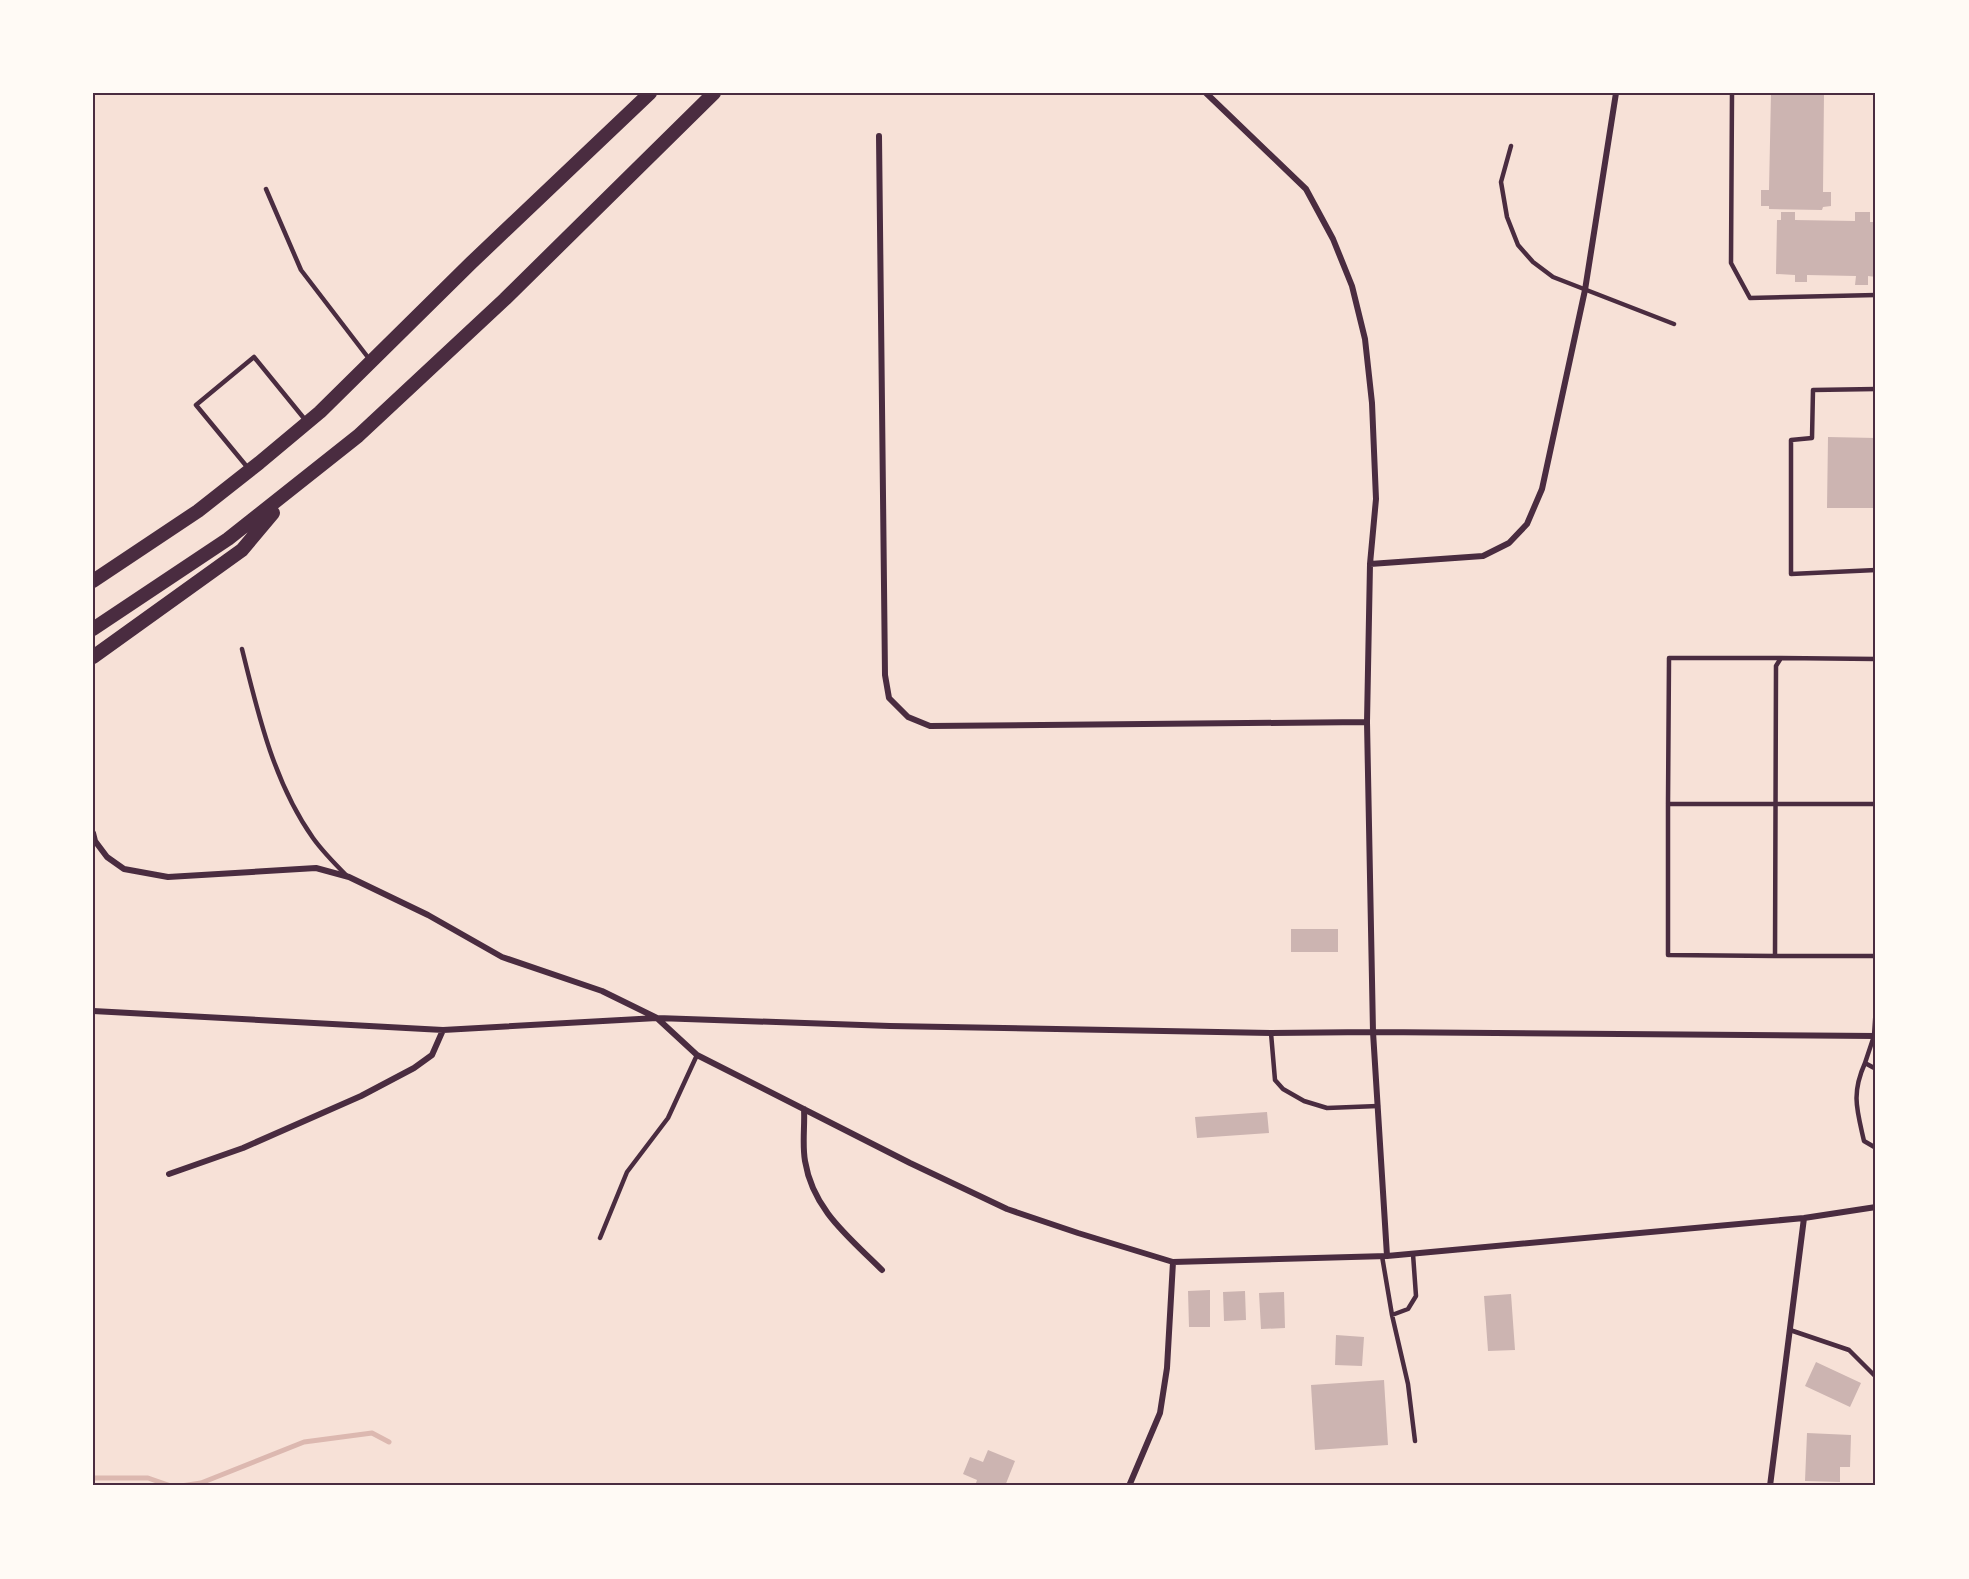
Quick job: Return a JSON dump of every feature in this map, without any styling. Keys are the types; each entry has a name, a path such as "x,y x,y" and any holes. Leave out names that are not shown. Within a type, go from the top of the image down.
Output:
{"highway":[{"path":"93,581 198,511 307,423 650,93"},
{"path":"93,629 228,539 358,436 496,307 714,93"},
{"path":"93,657 242,550 290,492"}],"street":[{"path":"1206,93 1306,189 1333,239 1352,285 1365,339 1372,403 1376,499 1370,564 1367,722 1373,1032 1385,1256"},
{"path":"1370,564 1483,556 1509,543 1527,524 1542,489 1585,290 1616,93"},
{"path":"879,136 885,675 889,698 908,717 930,726 1367,722"},
{"path":"93,832 95,841 107,857 124,869 168,877 316,868 349,878 428,915 502,957 602,991 657,1018 697,1055 1006,1209 1173,1262 1413,1254 1804,1218 1876,1207"},
{"path":"93,1011 443,1030 657,1018 902,1026 1271,1033 1875,1036"},
{"path":"169,1174 243,1148 361,1096 414,1068 432,1055 443,1030"},
{"path":"804,1109 805,1160 815,1194 826,1214 882,1270"},
{"path":"1770,1486 1804,1218"},
{"path":"1129,1486 1160,1413 1167,1368 1173,1262"}],"lane":[{"path":"1732,93 1731,263 1750,298 1876,296"},
{"path":"1511,146 1501,182 1507,217 1518,245 1533,262 1553,277 1674,324"},
{"path":"266,189 301,270 372,362"},
{"path":"250,470 196,405 254,357 307,423"},
{"path":"1876,388 1813,390 1812,438 1791,440 1791,574 1876,570"},
{"path":"242,649 271,755 299,816 326,855 349,878"},
{"path":"1876,659 1669,658 1668,804 1668,955 1876,956"},
{"path":"1775,956 1776,666 1781,658"},
{"path":"1668,804 1876,804"},
{"path":"1876,1006 1875,1036 1858,1079 1856,1104 1864,1142 1876,1148"},
{"path":"1271,1033 1275,1080 1283,1089 1304,1101 1327,1108 1378,1106"},
{"path":"600,1238 627,1172 668,1118 697,1055"},
{"path":"1865,1063 1876,1069"},
{"path":"1392,1315 1408,1308 1416,1296 1413,1254"},
{"path":"1385,1256 1392,1315 1408,1384 1415,1441"},
{"path":"1790,1330 1849,1350 1876,1377"}],"building":[{"path":"1771,93 1824,93 1823,192 1831,192 1831,206 1823,207 1822,210 1769,209 1769,206 1761,206 1761,190 1769,190"},
{"path":"1781,212 1795,212 1795,220 1855,221 1855,212 1870,212 1870,222 1876,222 1876,277 1868,276 1868,285 1855,285 1856,276 1807,275 1807,282 1795,282 1795,275 1776,274 1777,220 1781,220"},
{"path":"1828,437 1876,438 1876,508 1827,508"},
{"path":"1291,929 1338,929 1338,952 1291,952"},
{"path":"1267,1112 1269,1133 1197,1138 1195,1117"},
{"path":"1210,1290 1210,1327 1189,1327 1188,1291"},
{"path":"1245,1291 1246,1320 1224,1321 1223,1292"},
{"path":"1284,1292 1285,1328 1261,1329 1259,1293"},
{"path":"1511,1294 1515,1350 1488,1351 1484,1296"},
{"path":"1336,1335 1364,1337 1362,1366 1335,1365"},
{"path":"1816,1362 1861,1383 1850,1407 1805,1386"},
{"path":"1384,1380 1388,1445 1315,1450 1311,1385"},
{"path":"1807,1433 1851,1435 1850,1467 1840,1467 1840,1482 1805,1481"},
{"path":"988,1450 1015,1461 1005,1486 975,1486 977,1480 963,1474 970,1457 983,1462"}],"waterway":[{"path":"181,1486 201,1483 304,1442 372,1433 389,1442"},
{"path":"93,1478 148,1478 171,1486"}]}
